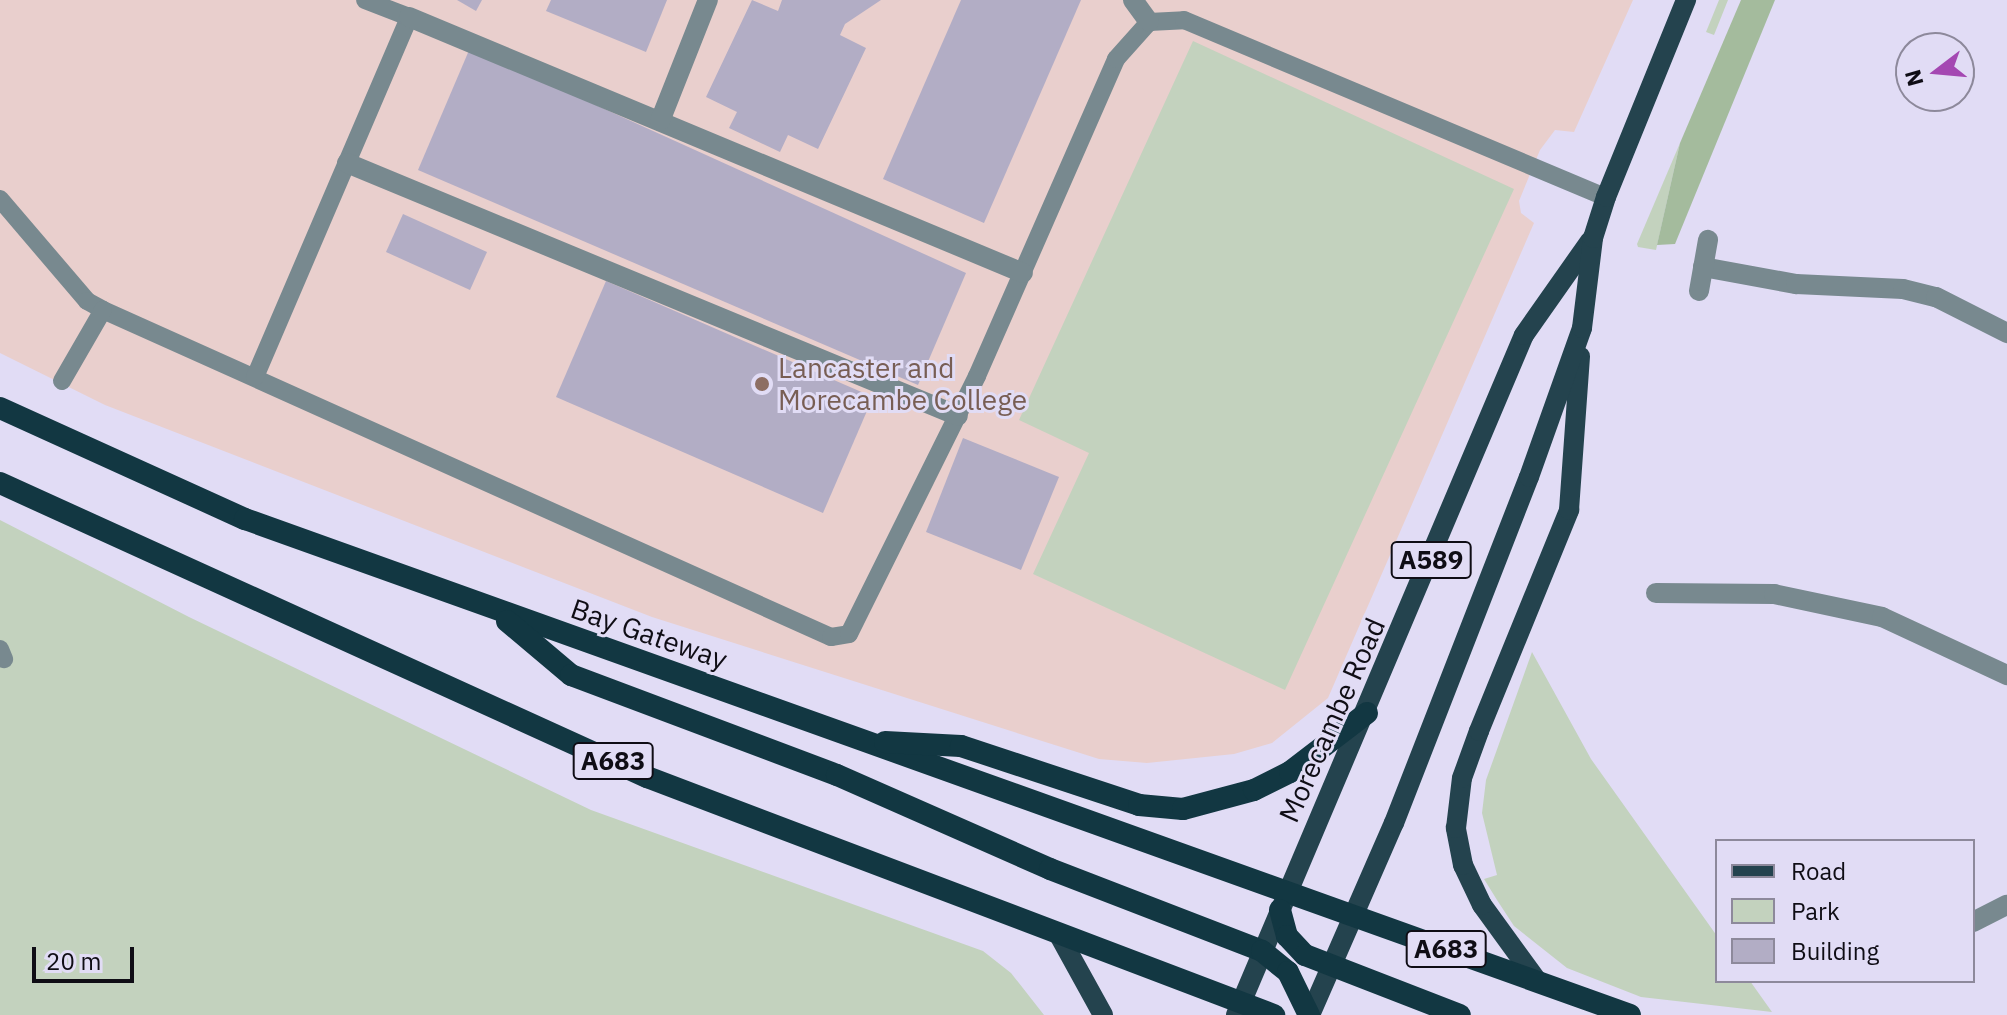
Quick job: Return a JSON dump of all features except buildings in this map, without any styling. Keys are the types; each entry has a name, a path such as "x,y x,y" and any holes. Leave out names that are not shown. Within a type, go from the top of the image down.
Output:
{"highway":[{"name":"Bay Gateway","path":"0,408 245,519 859,740 1284,901"},
{"name":"A683","path":"0,483 647,777 1239,1007 1274,1015"},
{"path":"497,612 571,675 837,775 1050,869 1262,951 1288,972 1310,1015"},
{"path":"859,740 961,746 1139,805 1183,809 1254,790 1290,772 1367,713"},
{"path":"1284,901 1287,936 1305,955 1460,1015"},
{"name":"A683","path":"1284,901 1354,916 1630,1015"}],"main road":[{"name":"Morecambe Road","path":"1310,1015 1354,916 1529,477 1582,328 1593,238 1606,197 1686,0"},
{"name":"Morecambe Road","path":"1239,1007 1367,713 1524,335 1593,238"},
{"path":"1538,982 1482,905 1463,865 1456,828 1462,778 1569,510 1582,328"},
{"path":"1060,937 1103,1015"}],"street":[{"path":"660,121 708,0"},
{"path":"1133,0 1149,22"},
{"path":"409,17 1023,273"},
{"path":"347,163 958,416"},
{"path":"1699,291 1708,240"},
{"path":"1703,267 1796,284 1903,289 1936,297 2007,333"},
{"path":"1656,593 1774,594 1882,617 2007,675"},
{"path":"1975,921 2007,905"}],"lane":[{"path":"255,377 409,17 365,0"},
{"path":"0,199 87,301 103,310 831,637 849,634 958,416 1116,59 1149,22 1184,20 1606,197"},
{"path":"62,381 103,310"}],"shaded area":[{"name":"Lancaster and Morecambe College","path":"0,0 1633,0 1574,132 1555,130 1540,150 1519,201 1521,213 1534,223 1328,698 1272,743 1234,754 1147,763 1099,759 652,617 105,405 0,353"}],"green space":[{"path":"1719,0 1728,0 1714,35 1706,32"},
{"path":"1741,0 1775,0 1675,244 1657,245 1680,143"},
{"path":"1193,41 1514,189 1285,690 1033,574 1089,453 1019,420"},
{"path":"1680,143 1656,250 1638,247 1637,244"},
{"path":"0,520 189,617 591,810 983,951 1011,973 1044,1015 0,1015"},
{"path":"1532,652 1591,759 1715,933 1715,983 1751,983 1772,1012 1641,997 1567,968 1514,926 1484,879 1497,875 1482,813 1486,780"}],"place":[{"name":"Lancaster and Morecambe College","path":"762,384"}]}
